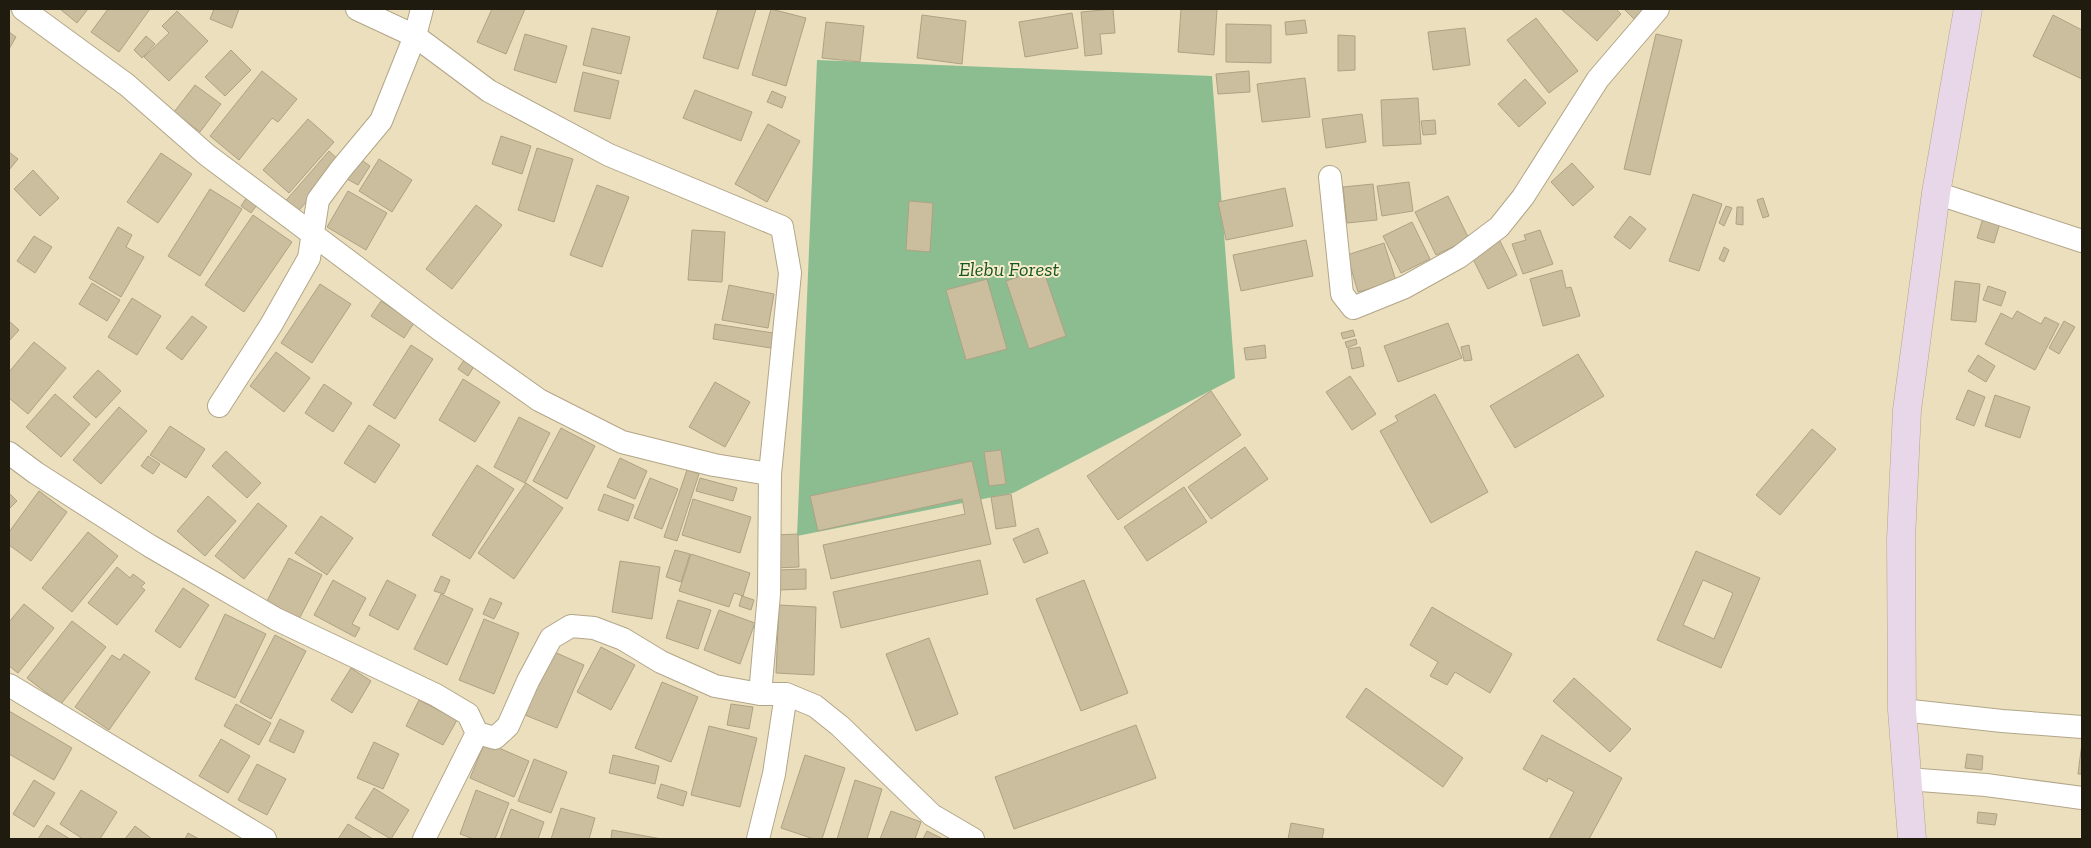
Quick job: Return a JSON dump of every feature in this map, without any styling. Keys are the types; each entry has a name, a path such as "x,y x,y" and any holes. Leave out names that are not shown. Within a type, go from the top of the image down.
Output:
{"main road":[{"path":"1912,839 1902,710 1901,538 1907,410 1936,193 1968,9"}],"street":[{"path":"23,9 127,85 207,155 439,329 539,400 622,442 714,465 770,474"},
{"path":"358,9 415,36 489,91 609,155 782,227 790,273 770,474 768,594 760,694"},
{"path":"219,406 272,325 309,258 318,200 381,121 415,36 422,9"},
{"path":"1330,177 1342,294 1353,308 1405,287 1459,257 1499,227 1523,197 1598,79 1658,9"},
{"path":"1936,193 2082,240"},
{"path":"9,453 36,473 150,546 276,619 436,695 468,714 477,734"},
{"path":"477,734 495,738 508,726 528,681 551,638 571,626 594,628 622,639 661,662 715,686 760,694 786,694 814,706 840,726 932,815 973,839"},
{"path":"9,685 265,839"},
{"path":"758,839 774,774 786,694"},
{"path":"1902,710 2002,721 2082,727"},
{"path":"424,839 477,734"},
{"path":"1907,779 1986,785 2082,798"}],"green space":[{"name":"Elebu Forest","path":"817,60 1212,76 1235,378 1013,493 797,536"}],"building":[{"path":"60,9 88,9 77,23"},
{"path":"108,9 150,9 119,52 91,32"},
{"path":"214,9 239,9 232,28 210,19"},
{"path":"492,9 525,9 506,54 477,42"},
{"path":"718,9 756,9 738,69 703,58"},
{"path":"771,9 806,18 786,86 752,75"},
{"path":"1113,9 1115,33 1100,34 1102,54 1085,56 1081,12"},
{"path":"1181,9 1217,9 1214,55 1178,52"},
{"path":"1561,9 1616,9 1621,14 1597,41"},
{"path":"1624,9 1643,9 1634,19"},
{"path":"177,11 208,41 169,81 144,57 169,33 162,26"},
{"path":"1072,13 1078,48 1025,57 1019,22"},
{"path":"922,15 966,21 962,64 917,58"},
{"path":"2053,15 2082,30 2082,79 2033,56"},
{"path":"1536,18 1578,71 1549,93 1507,40"},
{"path":"1305,20 1307,33 1286,35 1285,22"},
{"path":"826,22 864,26 860,62 822,58"},
{"path":"1226,24 1271,25 1271,63 1226,62"},
{"path":"592,28 630,37 621,74 583,65"},
{"path":"1465,28 1470,65 1433,70 1428,32"},
{"path":"9,32 16,37 9,49"},
{"path":"525,34 567,46 556,83 514,70"},
{"path":"1656,34 1682,40 1650,175 1624,169"},
{"path":"1338,35 1355,36 1355,70 1338,71"},
{"path":"146,36 155,44 142,58 134,50"},
{"path":"231,50 251,70 225,96 205,77"},
{"path":"262,71 297,99 278,122 272,118 239,160 210,136"},
{"path":"1249,71 1250,92 1218,94 1216,74"},
{"path":"583,72 619,81 610,119 574,111"},
{"path":"1305,78 1310,117 1262,122 1257,84"},
{"path":"1525,79 1546,103 1519,127 1498,104"},
{"path":"195,85 221,104 200,132 174,112"},
{"path":"695,90 752,112 741,141 683,118"},
{"path":"772,91 786,97 782,108 767,102"},
{"path":"1418,98 1421,144 1383,146 1381,100"},
{"path":"1362,114 1366,142 1326,148 1322,119"},
{"path":"308,119 334,142 289,193 263,170"},
{"path":"1435,120 1436,134 1423,135 1421,121"},
{"path":"768,124 800,141 767,202 735,184"},
{"path":"501,136 531,146 522,174 492,164"},
{"path":"537,148 573,159 554,222 518,210"},
{"path":"329,151 341,162 294,216 282,205"},
{"path":"9,152 18,159 9,170"},
{"path":"161,153 192,174 158,223 127,202"},
{"path":"360,159 370,166 358,185 347,179"},
{"path":"379,159 412,180 392,212 359,191"},
{"path":"1572,163 1594,187 1573,206 1551,182"},
{"path":"33,170 59,198 40,216 14,189"},
{"path":"1409,182 1413,211 1382,216 1377,186"},
{"path":"1373,184 1377,220 1347,223 1343,187"},
{"path":"597,185 629,197 602,267 570,255"},
{"path":"1285,188 1293,226 1226,240 1218,202"},
{"path":"210,189 242,209 200,276 168,256"},
{"path":"348,191 387,213 366,250 327,227"},
{"path":"249,194 260,201 251,213 241,206"},
{"path":"1693,194 1722,204 1699,271 1669,261"},
{"path":"1448,196 1469,239 1436,255 1415,212"},
{"path":"1763,198 1769,216 1763,218 1757,200"},
{"path":"909,201 933,203 930,252 906,250"},
{"path":"476,205 502,225 452,289 426,269"},
{"path":"1726,206 1732,208 1724,226 1719,223"},
{"path":"1737,207 1743,207 1743,225 1736,224"},
{"path":"253,215 292,242 244,312 205,285"},
{"path":"1984,215 2001,220 1994,243 1977,238"},
{"path":"1630,216 1646,229 1630,249 1614,237"},
{"path":"1412,222 1430,259 1401,273 1383,236"},
{"path":"118,227 132,235 126,247 144,257 121,297 89,278"},
{"path":"692,230 725,232 722,282 688,280"},
{"path":"1540,230 1553,264 1523,274 1512,244 1526,240 1524,235"},
{"path":"34,236 52,247 35,273 17,261"},
{"path":"1306,240 1313,276 1241,291 1233,255"},
{"path":"1500,241 1517,275 1488,289 1471,255"},
{"path":"1384,243 1396,281 1358,292 1347,255"},
{"path":"1724,247 1729,250 1724,262 1719,259"},
{"path":"1043,269 1066,336 1029,349 1006,281"},
{"path":"1562,270 1566,288 1571,287 1580,316 1543,326 1530,279"},
{"path":"987,279 1007,349 966,360 946,290"},
{"path":"1955,281 1980,284 1976,322 1951,320"},
{"path":"92,283 120,300 107,321 79,304"},
{"path":"320,284 351,304 312,363 281,343"},
{"path":"729,285 774,294 768,328 722,320"},
{"path":"1988,286 2006,292 2001,306 1983,300"},
{"path":"132,298 161,316 137,355 108,337"},
{"path":"381,301 414,323 404,338 371,316"},
{"path":"2017,311 2041,324 2045,317 2059,324 2035,370 1985,344 2001,313 2012,319"},
{"path":"192,316 207,327 182,360 166,348"},
{"path":"9,321 19,330 9,341"},
{"path":"2064,321 2075,327 2059,354 2049,348"},
{"path":"1448,323 1462,358 1398,382 1384,346"},
{"path":"715,324 773,333 771,348 713,339"},
{"path":"1353,330 1355,336 1343,339 1341,333"},
{"path":"1356,339 1357,344 1347,348 1345,342"},
{"path":"34,342 66,368 28,414 9,398 9,372"},
{"path":"411,345 433,359 395,419 373,405"},
{"path":"1265,345 1266,358 1246,360 1244,348"},
{"path":"1469,345 1472,360 1464,361 1461,347"},
{"path":"1360,347 1364,366 1352,369 1348,349"},
{"path":"276,352 310,378 284,412 250,386"},
{"path":"1578,354 1604,396 1515,448 1490,406"},
{"path":"1978,355 1995,366 1986,382 1968,371"},
{"path":"466,357 476,363 468,376 458,369"},
{"path":"98,370 121,391 96,418 73,397"},
{"path":"1350,376 1376,414 1352,430 1326,392"},
{"path":"463,379 500,402 475,442 439,420"},
{"path":"715,382 750,402 725,447 689,427"},
{"path":"324,384 352,403 333,432 305,413"},
{"path":"1968,390 1985,397 1974,426 1956,419"},
{"path":"1211,391 1241,435 1118,520 1087,476"},
{"path":"55,394 90,424 61,457 26,427"},
{"path":"1435,394 1488,492 1431,523 1380,431 1398,421 1395,416"},
{"path":"1995,395 2030,407 2020,438 1985,426"},
{"path":"119,407 147,431 101,484 73,460"},
{"path":"519,417 550,433 525,483 494,467"},
{"path":"369,425 400,445 375,483 344,463"},
{"path":"170,426 205,449 186,478 150,455"},
{"path":"561,428 595,446 567,499 533,481"},
{"path":"1812,429 1836,449 1780,515 1756,495"},
{"path":"1245,447 1268,479 1211,519 1188,487"},
{"path":"1001,450 1006,484 989,486 984,452"},
{"path":"226,451 261,483 247,498 212,466"},
{"path":"148,456 160,464 153,474 141,466"},
{"path":"620,458 647,471 635,499 607,487"},
{"path":"972,461 991,544 831,579 823,545 965,514 962,499 818,531 810,496"},
{"path":"477,465 514,489 470,559 432,535"},
{"path":"687,470 699,474 677,541 664,537"},
{"path":"650,478 678,489 662,529 634,518"},
{"path":"700,478 737,488 733,501 696,491"},
{"path":"526,483 563,508 514,579 478,553"},
{"path":"1184,487 1207,522 1147,561 1124,527"},
{"path":"39,491 67,512 31,561 9,545 9,532"},
{"path":"9,493 17,501 9,509"},
{"path":"604,494 634,505 628,521 598,510"},
{"path":"1011,494 1016,526 996,529 991,497"},
{"path":"208,496 236,521 205,556 177,531"},
{"path":"693,499 751,517 740,553 682,535"},
{"path":"258,503 287,526 244,579 215,556"},
{"path":"321,516 353,538 327,575 295,553"},
{"path":"1038,528 1048,553 1024,563 1013,539"},
{"path":"88,532 118,556 72,612 42,588"},
{"path":"798,534 799,567 774,568 773,535"},
{"path":"675,550 690,554 681,582 666,577"},
{"path":"1696,551 1760,578 1721,668 1657,640","holes":["1703,580 1733,593 1714,639 1683,625"]},
{"path":"691,554 750,573 743,596 734,593 729,607 679,591"},
{"path":"289,558 322,575 299,619 266,603"},
{"path":"980,560 988,594 841,628 833,592"},
{"path":"620,561 660,567 652,619 612,612"},
{"path":"117,567 130,578 133,574 145,583 141,587 145,590 117,625 88,603"},
{"path":"806,569 806,589 778,590 777,570"},
{"path":"441,576 450,580 444,594 434,591"},
{"path":"333,580 366,598 352,624 360,628 355,637 314,615"},
{"path":"387,580 416,595 398,630 369,615"},
{"path":"1084,580 1128,693 1081,711 1036,599"},
{"path":"183,588 209,605 180,648 155,631"},
{"path":"441,594 473,609 447,665 414,649"},
{"path":"742,596 754,600 751,610 739,606"},
{"path":"490,598 502,603 494,619 483,614"},
{"path":"678,600 711,610 698,649 666,638"},
{"path":"24,604 54,628 18,673 9,666 9,622"},
{"path":"779,605 816,607 814,675 776,673"},
{"path":"1432,607 1512,654 1490,693 1455,672 1447,685 1430,676 1438,662 1410,645"},
{"path":"719,610 755,623 740,664 704,650"},
{"path":"225,614 266,634 235,698 195,679"},
{"path":"484,619 519,633 494,694 459,680"},
{"path":"72,621 106,647 61,704 27,678"},
{"path":"275,635 306,651 271,719 240,702"},
{"path":"929,638 958,714 916,731 886,654"},
{"path":"601,647 635,665 611,710 577,692"},
{"path":"552,651 584,665 557,728 525,715"},
{"path":"124,654 150,672 109,730 75,707 112,655 120,660"},
{"path":"351,668 371,681 352,713 331,700"},
{"path":"1574,678 1631,729 1610,752 1553,701"},
{"path":"662,682 698,697 671,762 635,748"},
{"path":"1366,688 1463,758 1443,787 1346,717"},
{"path":"419,700 457,720 443,745 406,726"},
{"path":"236,704 271,723 259,745 224,726"},
{"path":"731,704 753,707 749,729 727,725"},
{"path":"9,711 72,748 54,780 9,754"},
{"path":"280,719 304,731 294,753 269,741"},
{"path":"1136,725 1156,778 1014,829 995,777"},
{"path":"709,726 757,738 740,807 691,795"},
{"path":"1542,735 1622,778 1589,839 1549,839 1574,792 1548,778 1547,782 1523,769"},
{"path":"221,739 250,756 228,793 199,776"},
{"path":"374,742 399,754 383,789 357,778"},
{"path":"485,742 529,761 514,797 470,778"},
{"path":"2082,743 2082,774 2078,774"},
{"path":"1967,754 1983,756 1982,770 1965,768"},
{"path":"613,755 659,766 655,784 609,773"},
{"path":"805,755 845,768 822,839 814,839 781,828"},
{"path":"534,759 567,772 551,813 518,801"},
{"path":"257,764 286,779 267,815 238,800"},
{"path":"34,780 55,793 34,827 13,814"},
{"path":"855,780 882,789 867,839 837,839"},
{"path":"661,784 687,792 683,806 657,798"},
{"path":"374,788 409,810 391,839 355,818"},
{"path":"81,790 117,812 100,839 83,839 60,824"},
{"path":"476,790 509,803 495,839 474,839 460,834"},
{"path":"561,808 595,818 589,839 551,839"},
{"path":"511,809 544,822 538,839 500,839"},
{"path":"891,811 921,822 915,839 880,839"},
{"path":"1978,812 1997,814 1995,825 1977,823"},
{"path":"1291,823 1324,829 1322,839 1288,839"},
{"path":"348,824 373,839 338,839"},
{"path":"47,825 70,839 38,839"},
{"path":"135,826 152,839 125,839"},
{"path":"612,830 662,839 611,839"},
{"path":"927,831 943,839 923,839"},
{"path":"188,833 199,839 185,839"}]}
